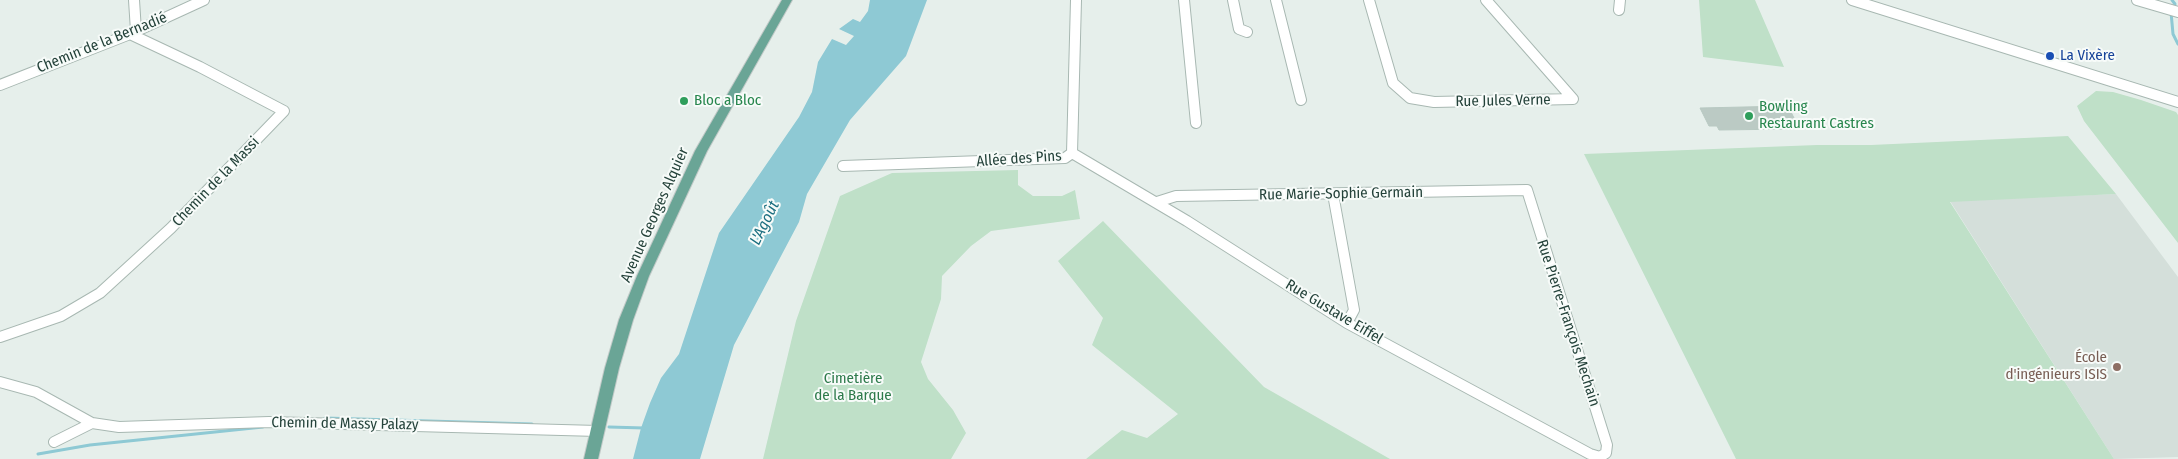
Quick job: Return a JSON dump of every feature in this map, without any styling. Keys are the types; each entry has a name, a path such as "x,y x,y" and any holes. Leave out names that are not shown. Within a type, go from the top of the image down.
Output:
{"main road":[{"name":"Avenue Georges Alquier","path":"591,459 615,358 626,320 643,276 701,151 787,0"}],"street":[{"path":"133,33 134,0"},
{"name":"Chemin de la Bernadié","path":"0,85 133,33 204,0"},
{"name":"Allée des Pins","path":"844,166 1051,160 1065,158 1072,153 1076,0"},
{"path":"1184,0 1196,123"},
{"path":"1233,0 1239,28 1247,32"},
{"path":"1276,0 1301,100"},
{"name":"Rue Jules Verne","path":"1369,0 1393,82 1410,98 1434,102 1573,99 1486,0"},
{"path":"1619,10 1620,0"},
{"path":"1852,0 2175,101"},
{"path":"2137,0 2178,12"},
{"name":"Chemin de la Massi","path":"0,337 61,316 100,293 172,228 284,111 133,33"},
{"name":"Rue Gustave Eiffel","path":"1072,153 1157,202 1347,323 1586,452 1595,456 1604,456"},
{"name":"Rue Marie-Sophie Germain","path":"1157,202 1176,196 1527,190"},
{"name":"Rue Pierre-François Mechain","path":"1527,190 1607,445 1604,456"},
{"path":"1334,194 1354,310 1347,323"},
{"path":"0,382 36,392 92,424"},
{"name":"Chemin de Massy Palazy","path":"92,424 151,427 279,422 598,431"},
{"path":"54,442 92,424"}],"shaded area":[{"name":"École d'ingénieurs ISIS","path":"2116,194 2178,277 2178,457 2114,459 1950,201"}],"green space":[{"path":"1699,0 1755,0 1784,67 1703,57"},
{"path":"2096,91 2113,92 2141,100 2176,112 2178,115 2178,243 2084,121 2077,106"},
{"path":"2068,136 2116,194 1950,202 2114,459 1736,459 1584,154 1817,145 1871,145"},
{"name":"Cimetière de la Barque","path":"1018,170 1018,185 1033,196 1062,196 1075,190 1080,219 991,231 971,246 942,276 941,299 921,362 928,379 953,410 966,433 951,459 763,459 796,321 840,196 892,173"},
{"path":"1103,221 1264,387 1390,459 1086,459 1122,430 1147,438 1178,414 1092,345 1103,318 1058,261"}],"water":[{"name":"L'Agoût","path":"870,0 927,0 906,56 850,120 807,194 799,222 734,345 700,459 633,459 650,403 661,378 679,354 719,233 799,117 812,92 818,62 832,39 846,45 854,36 839,29 853,19 860,22 868,11"}],"building":[{"name":"Bowling Restaurant Castres","path":"1788,106 1797,124 1789,124 1792,129 1719,130 1717,126 1709,126 1700,108"}],"waterway":[{"path":"2172,0 2175,4 2174,8"},
{"path":"2171,12 2173,34 2178,44"},
{"path":"325,418 532,424"},
{"path":"38,454 90,445 263,427"},
{"path":"609,427 644,428"}],"place":[{"name":"La Vixère","path":"2050,56"},
{"name":"Bloc a Bloc","path":"684,101"},
{"name":"Bowling Restaurant Castres","path":"1749,116"},
{"name":"École d'ingénieurs ISIS","path":"2117,367"}]}
